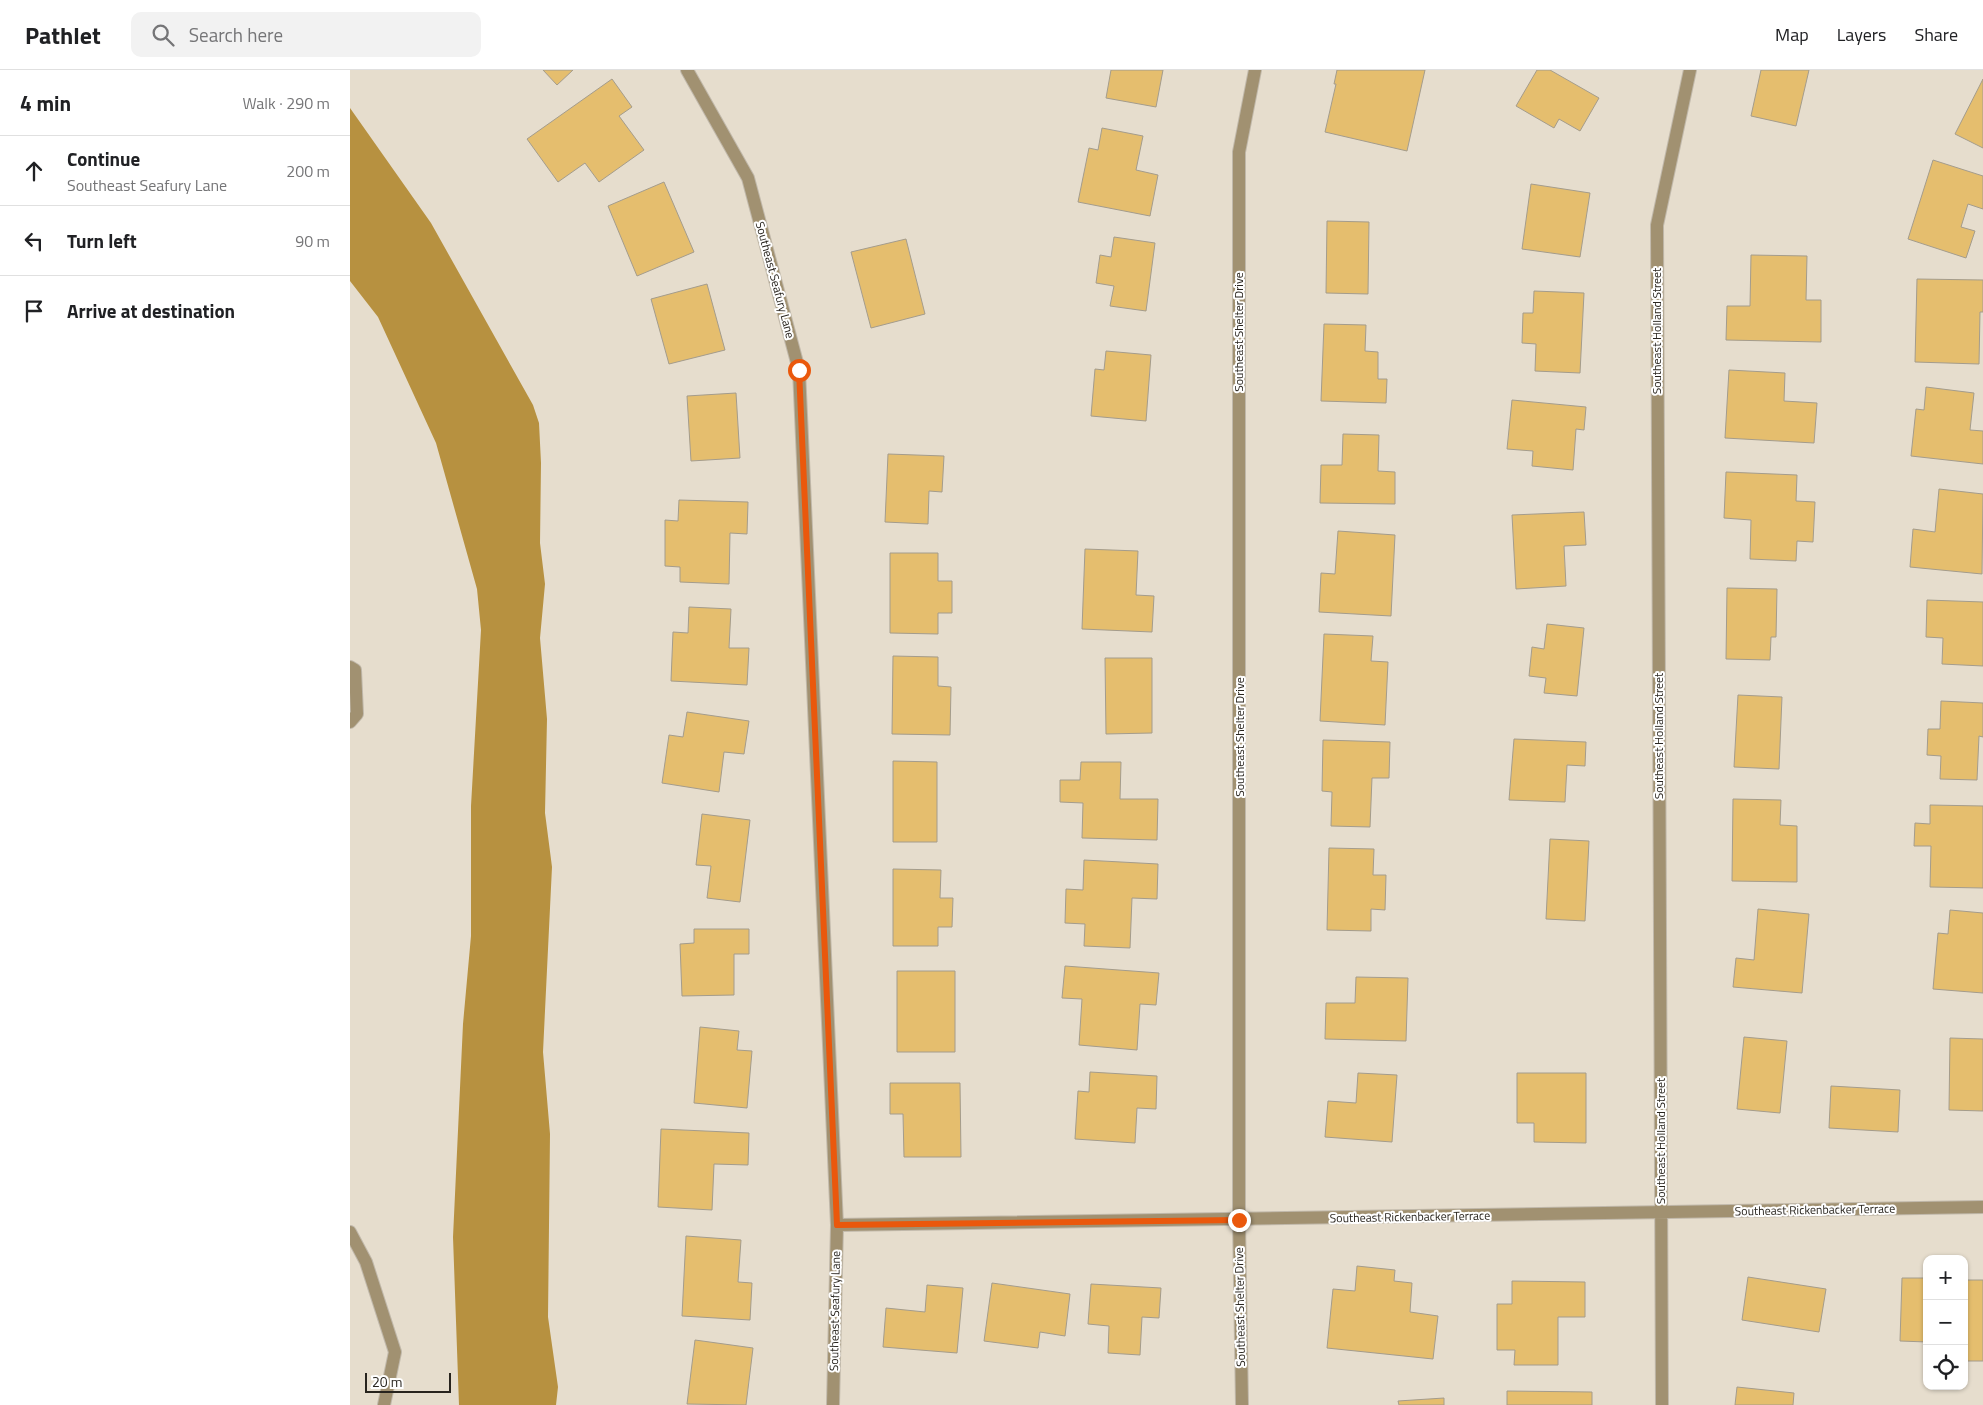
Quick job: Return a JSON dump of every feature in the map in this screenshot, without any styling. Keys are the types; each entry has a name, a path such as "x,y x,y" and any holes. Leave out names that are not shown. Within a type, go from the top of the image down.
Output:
{"street":[{"name":"Southeast Seafury Lane","path":"686,70 748,178 799,370 837,1225 833,1405"},
{"name":"Southeast Shelter Drive","path":"1242,1405 1239,1220 1238,152 1255,70"},
{"name":"Southeast Holland Street","path":"1662,1405 1656,225 1690,70"},
{"path":"350,667 355,670 357,714 350,722"},
{"name":"Southeast Rickenbacker Terrace","path":"837,1225 1983,1207"},
{"path":"350,1232 366,1262 395,1352 384,1405"}],"shaded area":[{"path":"350,108 431,223 533,405 539,423 541,463 540,543 545,584 540,638 547,719 545,813 552,867 543,1052 550,1134 548,1317 558,1387 556,1405 459,1405 453,1237 463,1024 471,936 471,806 481,630 477,589 436,443 378,317 350,281"}],"building":[{"path":"543,70 573,70 557,85"},
{"path":"1111,70 1163,70 1156,107 1106,98"},
{"path":"1337,70 1425,70 1407,151 1325,132 1336,84 1334,84"},
{"path":"1537,70 1550,70 1599,98 1580,131 1559,119 1554,128 1516,106"},
{"path":"1761,70 1809,70 1796,126 1751,116"},
{"path":"612,79 632,107 619,116 644,150 599,182 585,163 558,182 527,139"},
{"path":"1983,79 1983,148 1955,134"},
{"path":"1102,128 1143,136 1136,170 1158,175 1150,216 1078,202 1089,148 1098,150"},
{"path":"1933,160 1983,176 1983,209 1968,204 1961,227 1975,231 1966,258 1908,239"},
{"path":"664,182 694,252 637,276 608,206"},
{"path":"1531,184 1590,193 1580,257 1522,249"},
{"path":"1327,221 1369,222 1368,294 1326,293"},
{"path":"1114,237 1155,243 1146,311 1110,306 1114,286 1096,283 1100,255 1111,257"},
{"path":"906,239 925,314 871,328 851,252"},
{"path":"1751,255 1807,256 1806,300 1821,300 1821,342 1726,340 1727,306 1750,306"},
{"path":"1917,279 1983,280 1983,312 1980,312 1979,364 1915,362"},
{"path":"707,284 725,350 669,364 651,299"},
{"path":"1534,291 1584,293 1580,373 1535,371 1536,344 1522,343 1523,313 1533,313"},
{"path":"1324,324 1366,325 1365,351 1378,352 1378,379 1387,379 1386,403 1321,401"},
{"path":"1106,351 1151,355 1146,421 1091,416 1095,369 1104,370"},
{"path":"1729,370 1785,373 1784,401 1817,403 1814,443 1725,438"},
{"path":"1926,387 1974,393 1970,430 1983,431 1983,464 1911,456 1916,409 1924,410"},
{"path":"736,393 740,458 691,461 687,396"},
{"path":"1512,400 1586,407 1584,430 1576,429 1573,470 1532,466 1533,451 1507,449"},
{"path":"1343,434 1379,435 1378,471 1395,472 1395,504 1320,503 1321,465 1342,465"},
{"path":"888,454 944,456 942,492 929,491 928,524 885,522"},
{"path":"1726,472 1797,475 1796,501 1815,502 1813,542 1797,541 1796,561 1750,559 1751,520 1724,518"},
{"path":"1939,489 1983,494 1982,574 1910,567 1913,529 1935,532"},
{"path":"679,500 748,502 747,534 730,533 729,584 680,582 680,567 665,566 665,520 678,521"},
{"path":"1584,512 1586,545 1564,546 1566,586 1516,589 1512,515"},
{"path":"1338,531 1395,535 1391,616 1319,612 1321,573 1335,574"},
{"path":"1085,549 1138,551 1136,595 1154,596 1152,632 1082,629"},
{"path":"890,553 938,553 938,581 952,581 952,613 938,613 938,634 890,633"},
{"path":"1727,588 1777,589 1776,637 1771,637 1770,660 1726,659"},
{"path":"1927,600 1983,602 1983,666 1942,664 1943,638 1926,637"},
{"path":"689,607 731,609 729,648 749,648 747,685 671,681 673,632 688,633"},
{"path":"1547,624 1584,628 1577,696 1544,693 1546,678 1529,676 1532,647 1544,649"},
{"path":"1324,634 1373,636 1371,661 1388,662 1385,725 1320,721"},
{"path":"893,656 938,657 938,686 951,687 950,735 892,734"},
{"path":"1105,658 1152,658 1152,733 1106,734"},
{"path":"1738,695 1782,697 1779,769 1734,767"},
{"path":"1941,701 1983,703 1983,737 1979,736 1977,780 1940,779 1941,756 1927,755 1928,729 1940,729"},
{"path":"687,712 749,721 744,754 724,752 719,792 662,783 669,735 683,737"},
{"path":"1514,739 1586,742 1585,766 1567,765 1565,802 1509,800"},
{"path":"1323,740 1390,742 1389,778 1372,778 1370,827 1331,826 1332,792 1322,791"},
{"path":"893,761 937,762 937,842 893,842"},
{"path":"1081,762 1121,762 1120,799 1158,799 1157,840 1082,838 1083,803 1060,802 1060,780 1080,780"},
{"path":"1733,799 1781,800 1780,825 1797,826 1797,882 1732,881"},
{"path":"1930,805 1983,806 1983,888 1930,887 1931,846 1914,846 1915,823 1930,824"},
{"path":"702,814 750,820 740,902 707,898 711,866 696,865"},
{"path":"1550,839 1589,841 1585,921 1546,919"},
{"path":"1329,848 1374,849 1373,875 1386,875 1385,910 1371,909 1371,931 1327,930"},
{"path":"1084,860 1158,864 1157,899 1132,898 1130,948 1084,946 1085,924 1065,923 1066,889 1083,890"},
{"path":"893,869 941,870 940,898 953,898 952,927 938,927 938,946 893,946"},
{"path":"1758,909 1809,914 1802,993 1733,987 1736,958 1754,960"},
{"path":"1950,910 1983,913 1983,993 1933,989 1938,933 1948,934"},
{"path":"694,929 749,929 749,954 734,954 734,995 682,996 680,944 694,943"},
{"path":"1065,966 1159,973 1156,1005 1140,1004 1137,1050 1079,1045 1082,999 1062,998"},
{"path":"897,971 955,971 955,1052 897,1052"},
{"path":"1356,977 1408,978 1406,1041 1325,1039 1326,1003 1355,1003"},
{"path":"700,1027 739,1031 737,1050 752,1051 747,1108 694,1103"},
{"path":"1744,1037 1787,1041 1780,1113 1737,1109"},
{"path":"1950,1038 1983,1039 1983,1111 1949,1110"},
{"path":"1090,1072 1157,1076 1156,1109 1137,1108 1135,1143 1075,1139 1078,1091 1089,1092"},
{"path":"1358,1073 1397,1075 1392,1142 1325,1137 1328,1101 1356,1103"},
{"path":"1517,1073 1586,1073 1586,1143 1534,1142 1534,1123 1517,1123"},
{"path":"890,1083 960,1083 961,1157 904,1157 903,1114 890,1114"},
{"path":"1831,1086 1900,1090 1898,1132 1829,1128"},
{"path":"661,1129 749,1133 748,1165 714,1164 712,1210 658,1207"},
{"path":"686,1236 741,1240 738,1282 752,1283 750,1320 682,1316"},
{"path":"1357,1266 1395,1270 1394,1281 1412,1283 1410,1312 1438,1316 1433,1359 1327,1348 1333,1289 1355,1291"},
{"path":"1748,1277 1826,1289 1819,1332 1742,1320"},
{"path":"1902,1278 1923,1278 1923,1342 1900,1341"},
{"path":"1968,1280 1983,1280 1983,1361 1968,1361"},
{"path":"1512,1281 1585,1282 1585,1317 1558,1317 1558,1365 1514,1365 1515,1350 1497,1350 1497,1304 1512,1304"},
{"path":"992,1283 1070,1294 1065,1336 1040,1332 1038,1348 984,1341"},
{"path":"1091,1284 1161,1288 1159,1318 1142,1317 1140,1355 1108,1353 1109,1326 1088,1324"},
{"path":"927,1285 963,1288 957,1353 883,1347 886,1308 925,1312"},
{"path":"695,1340 753,1348 746,1405 687,1404"},
{"path":"1737,1387 1794,1393 1793,1405 1735,1405"},
{"path":"1507,1391 1592,1392 1592,1405 1507,1405"},
{"path":"1444,1398 1444,1405 1399,1405 1398,1401"}],"route":[{"path":"799,370 837,1225 1239,1220"}]}
